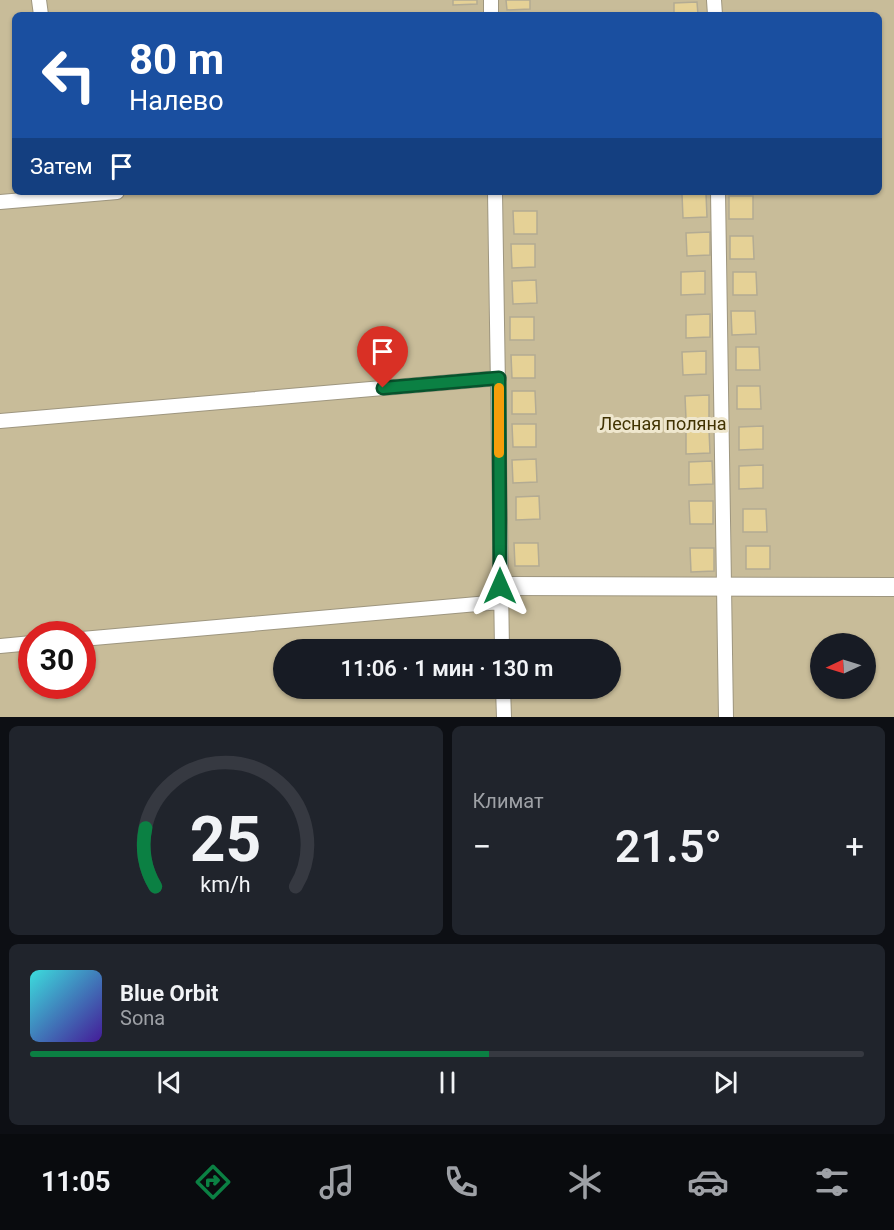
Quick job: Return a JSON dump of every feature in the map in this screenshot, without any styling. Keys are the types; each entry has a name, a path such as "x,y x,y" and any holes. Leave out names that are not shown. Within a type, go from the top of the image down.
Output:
{"street":[{"path":"0,202 59,195"},
{"path":"495,195 502,639"},
{"path":"718,195 726,717"},
{"path":"0,421 499,378"},
{"path":"96,637 500,594 724,585 894,587"},
{"path":"0,646 18,644"},
{"path":"503,699 504,717"}],"green space":[{"name":"Лесная поляна","path":"0,0 894,0 894,717 0,717"}],"building":[{"path":"453,0 477,0 477,4 453,5"},
{"path":"506,0 530,0 530,9 507,10"},
{"path":"697,2 698,12 674,12 674,3"},
{"path":"682,195 706,195 707,217 683,218"},
{"path":"729,196 753,196 753,219 729,219"},
{"path":"513,211 537,211 537,234 514,234"},
{"path":"710,232 710,255 687,256 686,233"},
{"path":"730,236 753,236 754,259 730,259"},
{"path":"511,244 535,244 535,267 512,268"},
{"path":"705,271 705,294 681,295 681,272"},
{"path":"733,272 756,272 757,295 733,295"},
{"path":"536,280 537,303 513,304 512,281"},
{"path":"731,311 755,311 756,334 732,335"},
{"path":"710,314 710,337 686,338 686,315"},
{"path":"510,317 534,317 534,340 510,340"},
{"path":"736,347 759,347 760,370 736,370"},
{"path":"706,351 706,374 683,375 682,352"},
{"path":"511,355 535,355 535,378 512,378"},
{"path":"737,386 760,386 761,409 737,409"},
{"path":"512,391 535,391 536,414 512,414"},
{"path":"709,395 709,418 686,419 685,396"},
{"path":"512,424 536,424 536,447 513,447"},
{"path":"763,426 763,449 739,450 739,427"},
{"path":"709,430 710,453 686,454 686,431"},
{"path":"536,459 537,482 513,483 512,460"},
{"path":"712,461 713,484 689,485 689,462"},
{"path":"763,465 763,488 739,489 739,466"},
{"path":"539,496 540,519 516,520 516,497"},
{"path":"689,501 713,501 713,524 690,524"},
{"path":"743,509 766,509 767,532 743,532"},
{"path":"514,543 538,543 539,566 515,566"},
{"path":"746,546 770,546 770,569 746,569"},
{"path":"690,548 714,548 714,571 691,572"}],"slow traffic":[{"path":"499,388 499,453"}],"route":[{"path":"383,388 499,378 500,586"}]}
